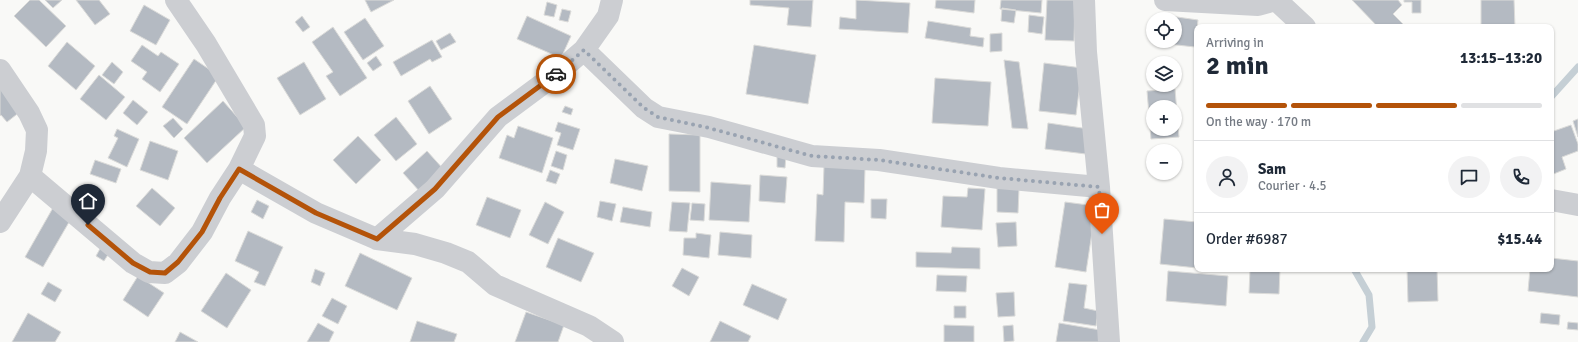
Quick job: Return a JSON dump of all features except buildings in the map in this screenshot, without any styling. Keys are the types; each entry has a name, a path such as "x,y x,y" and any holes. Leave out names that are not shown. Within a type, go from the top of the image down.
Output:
{"street":[{"path":"30,176 133,263 150,272 165,273 178,262 202,232 220,198 239,169 255,136 254,125 206,44 176,0"},
{"path":"377,239 435,189 498,117 556,74 584,50 608,16 612,0"},
{"path":"1084,0 1086,52 1099,187 1109,342"},
{"path":"1165,0 1258,5 1276,0 1302,24"},
{"path":"584,50 644,108 658,117 709,128 812,156 879,160 999,178 1099,187"},
{"path":"0,70 29,113 37,130 36,151 30,176 0,222"},
{"path":"239,169 316,213 377,239 415,244 446,253 468,262 495,285 589,326 613,342"},
{"path":"1554,201 1578,205"}],"waterway":[{"path":"1554,94 1578,67"},
{"path":"1356,272 1369,295 1372,327 1363,342"}],"way so far":[{"path":"556,74 584,50 644,108 658,117 709,128 812,156 879,160 999,178 1099,187 1102,234"}],"route":[{"path":"88,225 133,263 150,272 165,273 178,262 202,232 220,198 239,169 316,213 377,239 435,189 498,117 556,74"}]}
